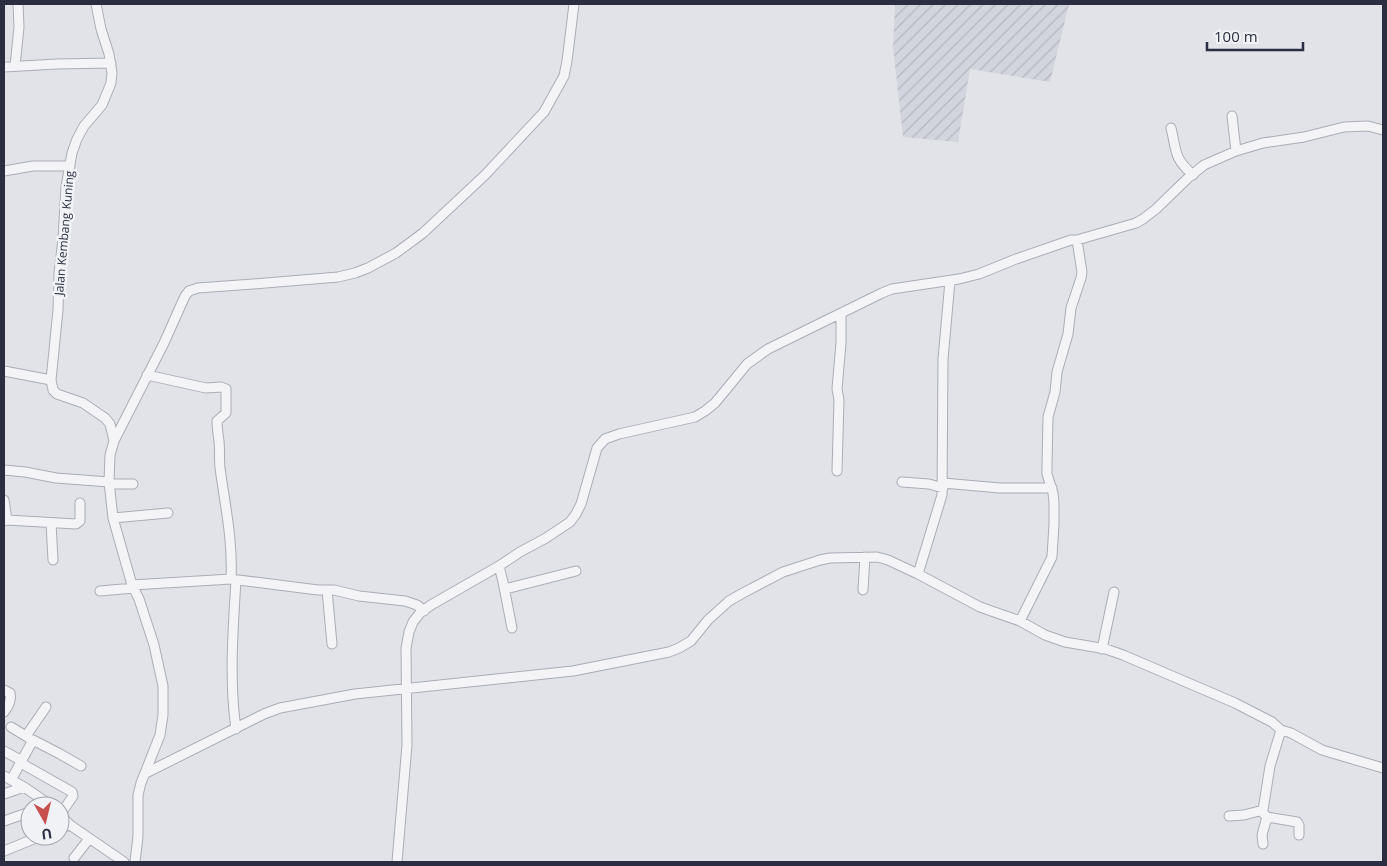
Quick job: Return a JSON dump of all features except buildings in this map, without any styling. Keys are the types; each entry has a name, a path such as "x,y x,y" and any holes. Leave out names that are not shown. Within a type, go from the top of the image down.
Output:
{"street":[{"path":"15,66 19,27 18,4"},
{"name":"Jalan Kembang Kuning","path":"51,380 66,193 72,153 84,126 102,105 111,83 111,63 96,4"},
{"path":"135,862 138,829 138,795 158,742 162,725 163,686 154,645 133,587 113,518 109,483 110,455 114,441 168,335 185,296 189,291 198,288 331,277 355,273 396,253 422,233 485,175 544,112 564,76 574,4"},
{"path":"4,67 111,63"},
{"path":"1232,116 1236,152"},
{"path":"396,862 407,745 407,639 413,622 438,600 499,566 570,522 581,504 596,448 605,439 695,417 705,412 715,403 747,364 775,345 892,289 950,282 979,274 1071,240 1125,227 1143,219 1204,165 1236,152 1263,143 1304,137 1350,126 1368,126 1383,130"},
{"path":"1171,128 1178,160 1193,175"},
{"path":"4,171 33,166 70,166"},
{"path":"1020,621 1052,557 1054,524 1052,488 1047,464 1048,417 1055,392 1057,372 1068,334 1071,308 1082,272 1077,240"},
{"path":"918,574 942,495 943,359 950,282"},
{"path":"837,472 839,400 837,390 841,343 841,314"},
{"path":"4,371 51,380 53,390 57,394 83,403 105,418 110,424 114,441"},
{"path":"147,376 206,388 226,389 226,413 217,422 217,425 233,580 232,705 236,729"},
{"path":"4,470 56,478 133,484"},
{"path":"902,482 1000,488 1052,488"},
{"path":"4,500 5,520 67,524 80,521 80,504"},
{"path":"113,518 168,514"},
{"path":"51,523 53,560"},
{"path":"863,590 865,557"},
{"path":"146,773 264,714 280,708 355,694 572,672 668,652 691,641 708,620 729,602 749,589 783,572 830,558 865,557 877,557 888,560 980,607 1020,621 1035,631 1054,638 1123,655 1235,703 1272,722 1281,730 1330,754 1383,768"},
{"path":"499,566 512,628"},
{"path":"505,589 576,571"},
{"path":"100,591 233,580 339,591 411,602 424,611"},
{"path":"327,590 332,644"},
{"path":"1102,649 1114,592"},
{"path":"4,690 11,695 8,708 4,712"},
{"path":"37,796 8,778 22,762 29,738 46,707"},
{"path":"11,727 80,766"},
{"path":"1263,844 1262,836 1270,766 1281,730"},
{"path":"4,751 72,792 73,796 70,800"},
{"path":"4,794 24,787"},
{"path":"1229,816 1265,814 1297,822 1299,825 1299,835"},
{"path":"4,821 20,815"},
{"path":"70,825 124,862"},
{"path":"74,858 90,839"},
{"path":"4,851 20,845"}],"shaded area":[{"path":"895,4 1069,4 1050,82 970,69 958,142 903,137 893,47"}]}
